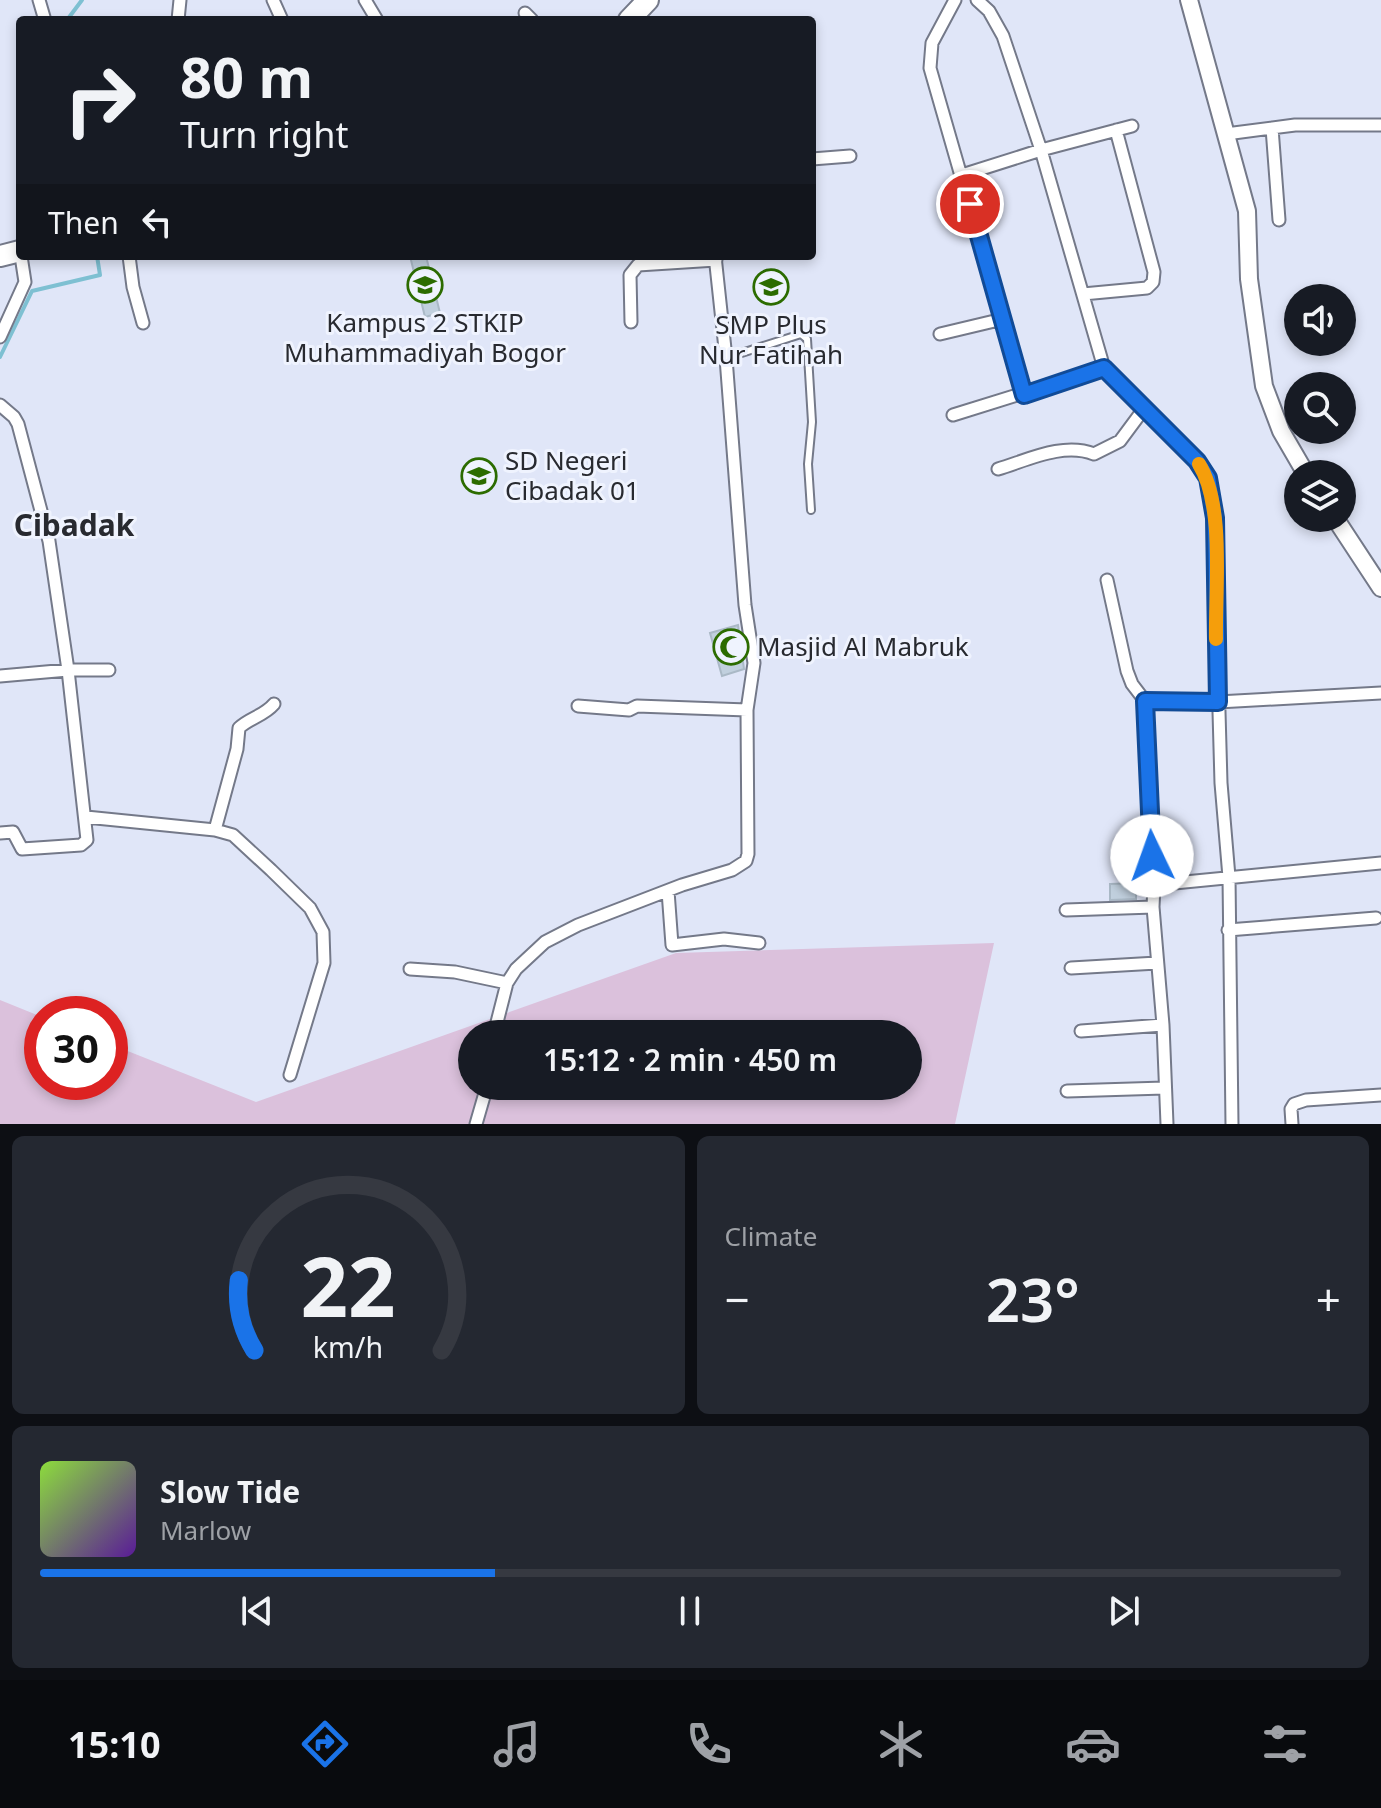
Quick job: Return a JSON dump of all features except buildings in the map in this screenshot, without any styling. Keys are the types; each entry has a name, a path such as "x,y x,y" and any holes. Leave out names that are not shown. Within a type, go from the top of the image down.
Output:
{"main road":[{"path":"1189,0 1247,211 1249,279 1264,386 1281,431 1298,460"},
{"path":"1344,532 1381,588"}],"street":[{"path":"955,0 932,43 929,55 1024,395"},
{"path":"977,0 997,22 1041,150 1104,368 1197,461 1210,487 1215,518 1221,783 1229,877 1232,1124"},
{"path":"1226,134 1319,124 1381,125"},
{"path":"962,175 1132,126"},
{"path":"1272,128 1279,220"},
{"path":"1083,294 1147,288 1153,282 1154,272 1116,130"},
{"path":"816,159 850,156"},
{"path":"0,337 25,282 9,252"},
{"path":"130,260 143,323"},
{"path":"631,322 630,275 638,265 694,260"},
{"path":"498,1020 507,983 516,969 545,942 570,929 668,891 732,870 746,861 747,710 754,663 745,605 716,260"},
{"path":"940,334 1003,319"},
{"path":"953,415 1104,368"},
{"path":"0,405 18,424 49,541 68,670 87,840 81,845 22,849 13,832 0,833"},
{"path":"998,469 1061,449 1084,450 1094,454 1120,441 1143,410"},
{"path":"1107,580 1127,671 1132,684 1145,701 1153,907 1167,1124"},
{"path":"0,676 109,670"},
{"path":"1145,701 1218,702 1381,693"},
{"path":"215,830 237,749 239,728 274,704"},
{"path":"578,706 629,710 637,706 653,706 747,710"},
{"path":"86,817 215,830 233,835 310,908 323,932 324,963 290,1075"},
{"path":"1154,885 1381,863"},
{"path":"668,891 672,945 724,939 759,943"},
{"path":"1066,910 1153,907"},
{"path":"1228,930 1376,918"},
{"path":"1071,968 1157,963"},
{"path":"410,969 455,972 507,983"},
{"path":"1081,1031 1163,1025"},
{"path":"1067,1091 1164,1088"},
{"path":"1292,1124 1291,1109 1294,1104 1306,1100 1381,1095"},
{"path":"476,1124 483,1100"}],"lane":[{"path":"726,358 801,334 807,339 812,422 808,464 811,510"}],"shaded area":[{"path":"994,943 955,1124 0,1124 0,1000 24,1010 24,1100 128,1100 128,1051 256,1102 458,1030 458,1100 922,1100 922,1020 487,1020 676,953"}],"waterway":[{"path":"70,16 82,0"},
{"path":"0,357 32,291 100,275 98,260"}],"slow traffic":[{"path":"1199,464 1208,478 1213,497 1216,639"}],"place":[{"name":"Kampus 2 STKIP Muhammadiyah Bogor","path":"425,285"},
{"name":"SMP Plus Nur Fatihah","path":"771,287"},
{"name":"SD Negeri Cibadak 01","path":"479,476"},
{"name":"Masjid Al Mabruk","path":"731,647"}],"district":[{"name":"Cibadak","path":"74,526"}],"route":[{"path":"970,204 1024,395 1104,368 1197,461 1208,478 1215,518 1218,702 1145,701 1152,856"}]}
